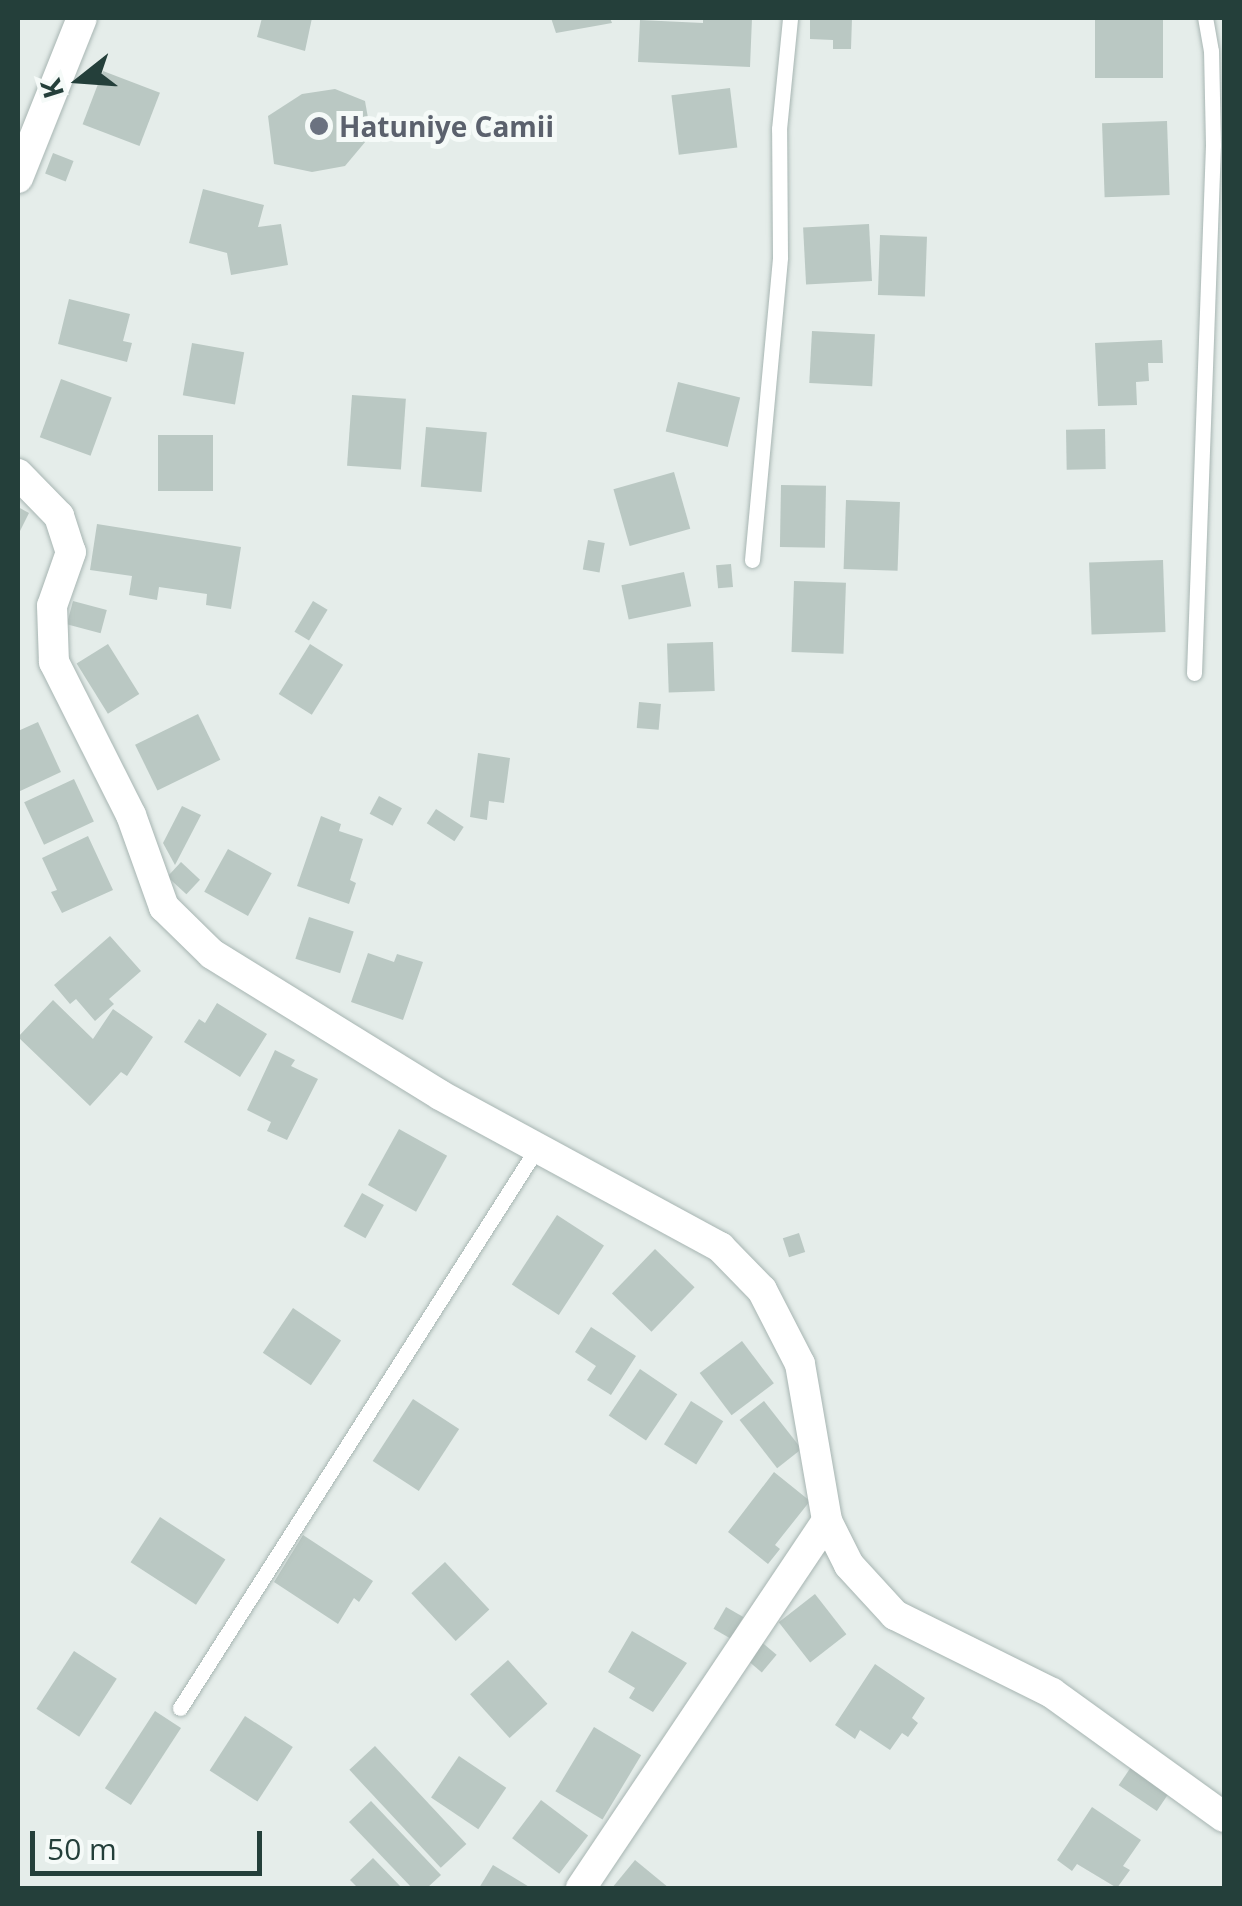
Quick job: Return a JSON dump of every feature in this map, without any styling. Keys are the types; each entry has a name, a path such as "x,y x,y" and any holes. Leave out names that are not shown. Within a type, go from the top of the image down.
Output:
{"street":[{"path":"18,178 82,18"},
{"path":"18,474 59,516 71,552 52,606 54,662 131,815 164,907 212,954 440,1096 720,1247 762,1290 800,1364 828,1522 849,1565 896,1615 1052,1693 1224,1817"},
{"path":"581,1888 828,1522"}],"lane":[{"path":"752,560 780,257 779,129 790,18"},
{"path":"1194,673 1213,144 1212,50 1205,18"},
{"path":"180,1708 537,1148"}],"building":[{"path":"262,18 312,18 305,51 257,37"},
{"path":"551,18 610,18 612,23 556,33"},
{"path":"703,18 752,18 750,67 638,62 640,20 703,23"},
{"path":"810,18 852,18 851,49 833,49 833,40 810,39"},
{"path":"1095,18 1163,18 1163,78 1095,78"},
{"path":"103,71 160,93 140,146 83,124"},
{"path":"730,88 737,148 679,155 671,95"},
{"name":"Hatuniye Camii","path":"335,89 365,101 371,135 345,166 312,172 274,164 268,116 302,94"},
{"path":"1167,121 1170,195 1105,197 1102,123"},
{"path":"53,153 74,161 66,181 45,174"},
{"path":"203,189 264,205 258,227 281,224 288,265 231,275 227,253 189,243"},
{"path":"869,224 872,281 806,284 803,227"},
{"path":"880,235 927,237 925,297 878,295"},
{"path":"69,299 130,314 123,341 132,343 127,362 58,344"},
{"path":"812,331 875,334 872,386 809,383"},
{"path":"1162,340 1163,363 1148,363 1149,381 1136,382 1137,405 1098,406 1095,343"},
{"path":"192,343 244,352 235,404 183,395"},
{"path":"61,379 112,397 91,456 40,437"},
{"path":"678,382 740,397 728,447 666,431"},
{"path":"352,395 406,399 401,470 347,466"},
{"path":"426,427 487,432 482,492 421,487"},
{"path":"1105,429 1106,469 1067,470 1066,430"},
{"path":"158,435 213,435 213,491 158,491"},
{"path":"674,472 690,529 630,546 613,489"},
{"path":"781,485 826,486 825,548 780,547"},
{"path":"846,500 900,502 898,571 844,569"},
{"path":"18,507 29,513 18,535"},
{"path":"97,524 241,547 231,609 206,605 207,594 159,587 157,600 129,595 132,576 90,570"},
{"path":"588,540 605,543 600,572 583,570"},
{"path":"1163,560 1166,632 1092,635 1089,563"},
{"path":"731,564 733,587 718,588 716,565"},
{"path":"684,572 691,606 629,620 621,585"},
{"path":"794,581 846,583 843,654 792,652"},
{"path":"73,601 107,610 101,633 67,624"},
{"path":"313,601 328,610 309,641 294,632"},
{"path":"713,642 715,691 669,693 667,644"},
{"path":"108,644 139,694 108,714 77,664"},
{"path":"310,644 343,665 312,715 279,694"},
{"path":"639,702 661,704 659,730 637,728"},
{"path":"198,714 220,760 157,791 135,745"},
{"path":"38,722 61,772 18,792 18,731"},
{"path":"478,753 510,758 504,803 489,801 487,820 470,817"},
{"path":"74,779 94,822 44,845 24,802"},
{"path":"379,796 402,808 393,826 370,814"},
{"path":"182,806 201,815 175,865 163,843"},
{"path":"436,809 464,827 454,841 427,823"},
{"path":"321,816 341,824 339,831 363,839 350,880 356,883 349,904 297,886"},
{"path":"88,836 113,890 62,913 51,892 57,890 42,858"},
{"path":"228,849 272,873 248,916 204,892"},
{"path":"181,862 200,880 186,894 167,877"},
{"path":"309,917 354,932 340,973 295,959"},
{"path":"110,936 141,971 109,999 114,1004 95,1021 76,999 70,1004 54,985"},
{"path":"368,953 394,962 397,954 423,962 403,1020 351,1002"},
{"path":"53,1000 93,1039 113,1009 153,1037 127,1076 121,1072 90,1106 18,1037"},
{"path":"217,1003 267,1034 240,1077 184,1042 199,1019 205,1023"},
{"path":"275,1050 295,1060 291,1066 318,1079 287,1140 267,1131 271,1122 247,1110"},
{"path":"399,1129 447,1156 416,1212 368,1185"},
{"path":"362,1193 384,1205 365,1238 344,1226"},
{"path":"557,1215 604,1245 559,1315 512,1285"},
{"path":"799,1233 805,1252 789,1257 783,1238"},
{"path":"655,1249 695,1287 651,1332 612,1294"},
{"path":"293,1308 341,1340 311,1385 263,1353"},
{"path":"591,1327 636,1356 611,1395 587,1380 596,1366 575,1352"},
{"path":"742,1341 774,1383 732,1415 700,1373"},
{"path":"640,1369 677,1394 646,1441 609,1415"},
{"path":"413,1399 459,1429 419,1491 373,1461"},
{"path":"691,1401 723,1421 696,1464 664,1444"},
{"path":"764,1401 802,1449 777,1468 740,1420"},
{"path":"774,1472 810,1501 775,1545 780,1549 768,1564 728,1532"},
{"path":"160,1517 225,1559 196,1605 131,1562"},
{"path":"303,1535 373,1581 359,1602 354,1598 338,1624 274,1582"},
{"path":"445,1562 489,1610 456,1641 411,1593"},
{"path":"815,1594 846,1634 810,1663 779,1622"},
{"path":"726,1607 743,1617 731,1639 714,1629"},
{"path":"632,1631 687,1663 653,1712 629,1698 635,1688 608,1672"},
{"path":"759,1640 777,1655 762,1672 744,1658"},
{"path":"74,1651 117,1679 79,1737 36,1709"},
{"path":"508,1660 547,1704 510,1738 470,1694"},
{"path":"875,1664 925,1698 912,1718 918,1723 908,1737 902,1733 890,1750 860,1730 855,1739 835,1725"},
{"path":"155,1711 181,1728 131,1805 105,1788"},
{"path":"245,1716 293,1747 257,1802 210,1771"},
{"path":"594,1727 641,1755 603,1820 555,1791"},
{"path":"375,1746 466,1844 441,1868 349,1770"},
{"path":"459,1756 506,1788 478,1829 431,1797"},
{"path":"1131,1767 1169,1793 1157,1811 1119,1785"},
{"path":"541,1800 588,1836 559,1874 512,1838"},
{"path":"371,1801 441,1875 427,1888 412,1888 349,1822"},
{"path":"1092,1807 1141,1840 1123,1866 1130,1870 1117,1888 1077,1864 1072,1871 1057,1860"},
{"path":"373,1858 402,1888 358,1888 350,1880"},
{"path":"635,1860 669,1888 612,1888"},
{"path":"493,1865 531,1888 479,1888"}],"place":[{"name":"Hatuniye Camii","path":"319,126"}]}
